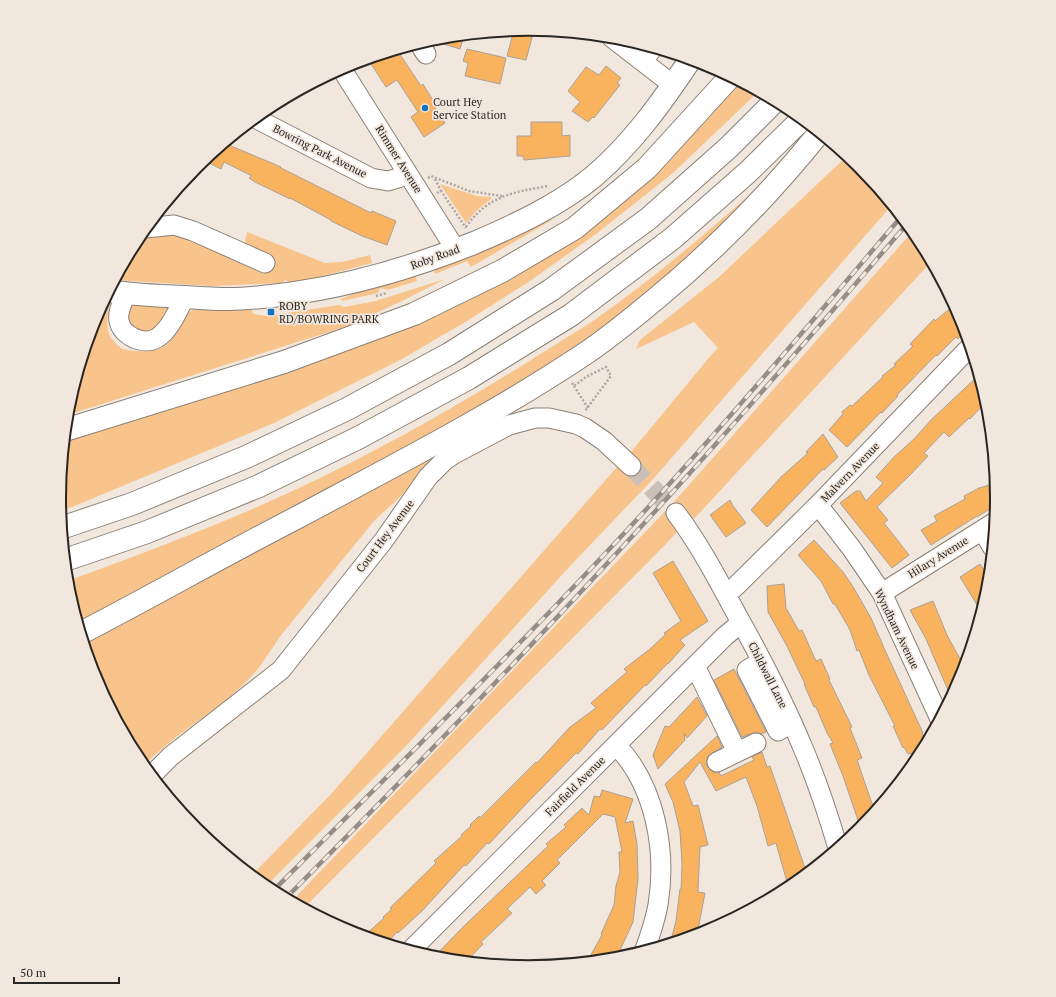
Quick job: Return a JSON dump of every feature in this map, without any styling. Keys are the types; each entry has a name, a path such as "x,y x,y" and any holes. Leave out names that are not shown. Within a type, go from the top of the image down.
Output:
{"main road":[{"name":"Roby Road","path":"117,292 229,299 278,296 332,288 412,266 494,235 545,209 591,178 622,150 643,126 687,65"},
{"path":"71,428 284,362 414,314 502,271 575,228 647,168 726,81"},
{"path":"66,526 132,504 246,457 347,409 448,354 551,290 648,218 729,147 771,105"},
{"path":"69,559 147,532 259,486 358,438 469,378 571,314 673,238 748,172 798,123"},
{"path":"85,631 413,456 518,396 584,354 637,315 690,270 751,211 816,137"}],"street":[{"path":"635,49 647,55 673,85"},
{"name":"Rimmer Avenue","path":"345,74 456,250"},
{"name":"Bowring Park Avenue","path":"261,121 371,178 388,181 412,180"},
{"path":"154,227 174,225 193,231 265,263"},
{"path":"117,292 120,310 119,321 123,328 133,338 148,341 156,339 163,333 185,297"},
{"name":"Malvern Avenue","path":"726,595 818,505 966,351"},
{"name":"Court Hey Avenue","path":"155,772 171,756 281,670 384,540 428,477 445,460 509,425 535,418 549,418 576,424 595,434 630,466"},
{"name":"Wyndham Avenue","path":"818,505 852,549 882,593 937,714"},
{"name":"Childwall Lane","path":"676,513 694,538 762,661 792,723 816,780 836,843"},
{"name":"Hilary Avenue","path":"882,593 989,526"},
{"name":"Fairfield Avenue","path":"414,947 725,636 741,623"},
{"path":"695,666 737,752"},
{"path":"717,762 756,743"},
{"path":"616,745 634,765 646,791 651,806 659,844 660,870 658,904 651,935 647,945"}],"path":[{"path":"412,180 431,176 469,191 502,196"},
{"path":"434,178 441,191"},
{"path":"444,196 466,228 483,208 502,196 553,185"},
{"path":"574,386 586,377 606,367 611,376 576,424"},
{"path":"571,383 588,408"}],"shaded area":[{"path":"737,86 754,95 673,173 596,234 530,281 467,321 402,359 274,423 66,509 66,468 69,439 348,347 658,170 707,120"},
{"path":"843,160 855,171 888,209 654,478 571,565 407,745 270,882 255,872 331,794 617,467 628,468 633,460 631,452 718,348 694,322 636,349 640,340 719,277"},
{"path":"440,184 477,196 491,197 491,199 476,211 466,223"},
{"path":"760,188 711,239 604,329 498,398 82,623 72,579 183,538 269,502 329,474 422,425 512,372 612,308 654,276 755,190"},
{"path":"549,218 552,220 471,267 467,261 435,274 434,269"},
{"path":"165,231 244,247 247,232 325,263 342,262 370,255 372,263 320,277 289,283 286,280 281,283 212,286 120,280 149,234"},
{"path":"909,236 928,265 694,519 684,515 676,522 677,532 665,545 307,905 295,898 674,502"},
{"path":"415,275 417,281 388,290 380,288 378,293 342,301 341,299 366,289"},
{"path":"445,279 348,326 73,413 81,379 90,350 110,302 107,319 108,332 114,342 123,349 127,350 150,351 160,349 167,344 176,333 182,316 195,309 232,308 252,310 253,314 267,316 339,305 344,307 376,301"},
{"path":"133,304 169,308 170,311 160,330 136,333 128,331 125,314"},
{"path":"446,448 401,496 374,521 282,634 258,669 246,682 224,702 176,737 147,761 127,730 113,703 88,641"}],"building":[{"path":"532,36 526,60 507,56 512,37"},
{"path":"462,41 460,49 444,44"},
{"path":"467,49 506,58 500,84 465,76 468,63 463,61"},
{"path":"400,54 421,86 423,84 434,102 432,103 445,123 424,137 411,117 418,112 397,80 386,87 371,64"},
{"path":"606,66 621,78 617,83 620,85 594,118 593,117 588,122 572,111 580,102 568,91 586,67 599,75"},
{"path":"531,122 562,122 562,136 570,135 570,156 524,160 523,156 517,156 517,136 531,136"},
{"path":"230,145 281,167 371,213 372,211 396,221 387,245 362,236 331,221 290,198 255,182 249,178 252,176 224,162 221,169 210,163"},
{"path":"949,309 960,336 958,339 956,337 937,356 936,355 897,395 898,396 882,413 881,412 847,447 829,430 843,414 842,412 850,405 852,406 883,377 882,376 896,365 894,364 913,346 910,344 934,319 935,321"},
{"path":"975,379 982,407 949,437 944,432 924,453 928,456 877,507 888,520 884,523 909,555 892,568 840,503 856,491 860,491 866,501 883,483 876,477 932,419"},
{"path":"823,434 838,457 824,470 823,469 767,527 751,510 781,477 808,453 806,452"},
{"path":"990,485 990,509 931,545 921,530 937,521 934,516 965,499 964,496 979,488"},
{"path":"730,500 746,523 726,537 710,515"},
{"path":"814,540 843,572 871,618 923,733 924,738 913,755 912,753 908,754 904,747 903,748 893,726 895,726 869,675 859,650 857,651 850,630 835,604 833,604 821,581 798,555"},
{"path":"673,561 708,621 680,640 685,645 668,664 646,686 645,685 602,730 600,729 578,754 576,753 489,844 487,843 466,866 464,865 422,911 398,933 397,932 390,939 368,932 384,918 383,917 392,909 390,908 436,863 434,861 462,836 461,835 479,816 480,818 536,762 537,763 570,727 596,708 591,703 627,672 624,669 650,649 666,634 664,633 681,621 653,573"},
{"path":"980,564 985,571 978,606 960,577"},
{"path":"784,584 786,608 799,631 802,630 816,661 821,659 830,679 829,680 852,727 850,728 862,758 857,760 873,806 859,822 830,744 833,743 816,707 814,707 787,646 768,612 767,586"},
{"path":"933,601 947,635 960,659 962,658 948,691 926,639 910,610"},
{"path":"734,669 766,732 762,734 756,732 742,737 714,680"},
{"path":"697,697 707,716 687,738 684,733 685,740 658,769 653,755 665,726 669,727"},
{"path":"717,736 722,747 708,756 706,762 711,771 716,773 719,772 721,776 754,760 752,757 762,752 767,767 770,766 805,869 787,882 776,843 768,846 757,806 746,777 716,791 700,762 684,782 693,806 698,805 708,845 700,847 698,892 705,893 698,928 672,938 676,921 680,889 681,890 682,864 680,831 673,802 665,784"},
{"path":"602,790 633,799 625,823 633,821 637,844 638,879 633,922 619,952 590,957 602,935 601,934 614,905 616,886 620,872 619,852 622,852 615,817 603,814 557,860 560,863 542,881 546,885 536,894 530,887 507,909 512,913 481,942 483,944 470,957 439,952 548,846 546,844 566,827 564,825 582,808 589,815 594,796 600,797"}],"tunnel":[{"path":"631,466 676,513"}],"railway":[{"path":"277,887 506,657 664,490 744,400 898,221"},
{"path":"290,894 490,689 640,528 744,412 903,228"}],"place":[{"name":"Court Hey Service Station","path":"425,108"},
{"name":"ROBY RD/BOWRING PARK","path":"271,312"}]}
